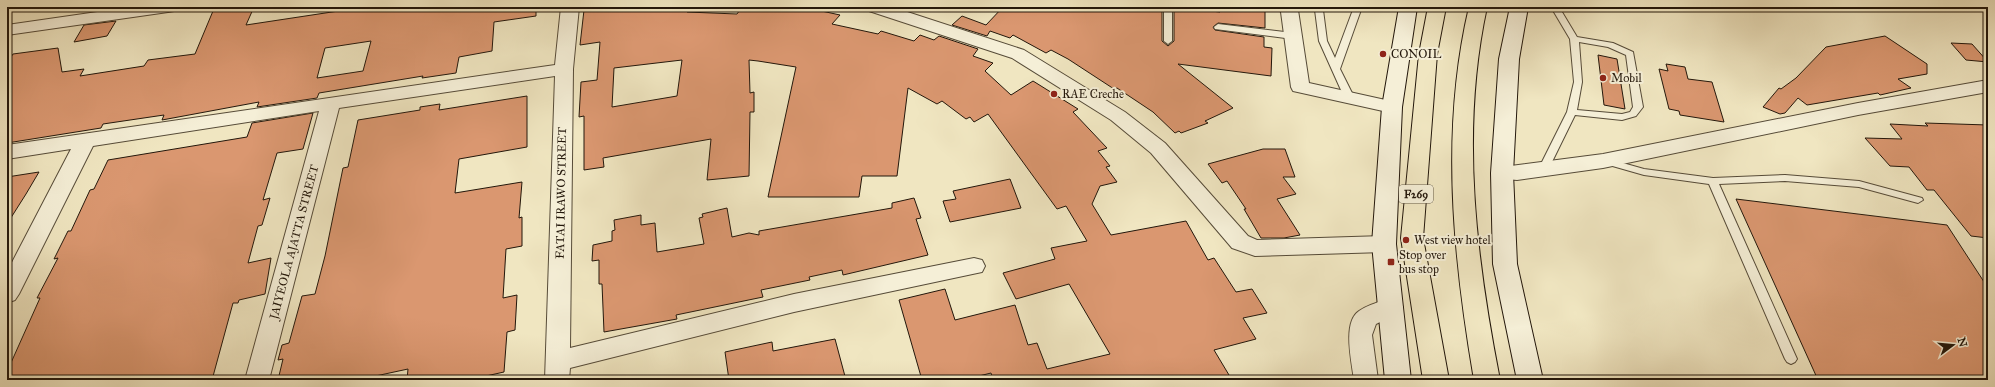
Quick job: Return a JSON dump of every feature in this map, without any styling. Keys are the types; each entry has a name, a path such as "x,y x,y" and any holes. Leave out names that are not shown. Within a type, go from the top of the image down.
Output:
{"highway":[{"name":"F269","path":"1436,380 1412,238 1428,54 1437,7"},
{"path":"1478,7 1471,33 1462,124 1462,183 1464,227 1476,319 1487,380"}],"main road":[{"path":"1398,380 1384,244 1392,107 1408,7"},
{"path":"1519,7 1509,59 1502,173 1505,264 1530,380"}],"street":[{"path":"37,26 50,7"},
{"path":"7,30 168,7"},
{"name":"FATAI IRAWO STREET","path":"557,370 564,69 570,7"},
{"path":"875,7 1018,54 1118,116 1158,148 1240,242 1255,248 1384,244"},
{"path":"1284,7 1289,10 1300,87 1392,107"},
{"path":"7,152 564,69"},
{"path":"1502,173 1517,173 1604,160 1850,111 1988,86"},
{"name":"JAIYEOLA AJATTA STREET","path":"257,380 331,104"},
{"path":"7,294 86,140"},
{"path":"557,370 786,305 974,266"},
{"path":"1366,380 1360,335 1366,318 1391,307"}],"lane":[{"path":"1168,7 1168,41"},
{"path":"1320,7 1319,10 1323,41 1350,99"},
{"path":"1336,69 1358,7"},
{"path":"1544,168 1572,112 1578,82 1574,39 1555,7"},
{"path":"1218,27 1293,36"},
{"path":"1572,112 1622,117 1633,114 1638,108 1630,54 1610,45 1574,39"},
{"path":"1604,160 1644,172 1713,181 1785,178 1859,184 1918,200"},
{"path":"1713,181 1791,359"}],"building":[{"path":"254,7 246,25 345,10 346,7 536,7 536,16 494,22 492,51 459,57 456,73 422,78 423,76 319,93 317,98 257,107 259,102 162,120 164,115 103,124 101,128 7,143 7,63 13,54 58,48 62,72 84,69 80,76 144,66 148,60 195,54 213,11","holes":["371,41 363,71 317,78 325,48"]},
{"path":"622,7 689,7 687,12 737,14 742,7 804,7 840,15 832,24 878,34 881,31 914,41 920,35 934,40 939,36 978,49 973,56 993,63 985,71 1011,95 1033,81 1078,109 1073,112 1107,148 1098,151 1110,166 1106,167 1117,182 1100,186 1092,204 1111,235 1186,221 1208,260 1214,258 1236,292 1252,289 1267,313 1243,318 1256,339 1214,350 1232,380 993,380 991,373 963,380 922,380 899,300 945,289 955,320 1015,305 1028,345 1037,343 1047,369 1110,354 1069,284 1016,299 1003,273 1055,259 1051,248 1087,241 1066,206 1057,209 988,114 974,122 970,117 966,119 942,101 937,104 908,88 897,176 862,176 859,197 768,197 796,67 749,60 750,93 754,92 754,112 750,112 749,176 707,180 711,139 603,158 604,167 584,170 584,116 579,117 581,82 597,80 600,42 580,45 584,10","holes":["682,60 677,96 612,107 614,68"]},
{"path":"1003,7 1162,7 1162,41 1168,46 1174,41 1174,7 1220,12 1221,7 1265,7 1265,28 1218,23 1213,27 1215,30 1264,37 1264,47 1272,48 1271,76 1178,64 1233,108 1205,121 1208,123 1181,133 1179,131 1175,133 1153,112 1117,88 1114,89 1068,59 1051,50 1046,53 1013,35 1010,38 990,31 987,36 952,25 962,16 986,25"},
{"path":"116,21 107,36 74,42 84,25"},
{"path":"1885,36 1927,64 1927,74 1898,79 1911,88 1880,95 1878,93 1807,105 1798,98 1785,113 1780,114 1763,107 1779,88 1781,89 1796,78 1826,47"},
{"path":"1951,43 1972,44 1988,62 1966,60"},
{"path":"1598,55 1617,59 1625,109 1604,105"},
{"path":"1666,64 1685,67 1688,79 1712,82 1724,122 1680,115 1679,111 1669,109 1659,69 1668,71"},
{"path":"527,96 527,147 459,159 455,193 522,182 519,218 522,217 522,246 506,249 503,298 517,295 515,330 507,332 504,372 468,380 407,380 408,369 357,380 278,380 283,359 278,360 282,345 289,343 302,296 315,294 325,256 343,168 348,167 358,120 420,110 420,107 440,104 439,110"},
{"path":"313,113 303,149 277,153 263,200 270,198 262,225 258,226 248,263 271,258 265,294 239,300 238,303 233,303 212,380 7,380 7,365 10,365 40,298 37,298 58,258 54,259 68,231 71,231 90,190 94,189 108,160 247,137 252,123"},
{"path":"1925,123 1988,125 1988,238 1971,236 1934,190 1927,190 1909,167 1890,166 1865,138 1902,139 1890,124 1928,126"},
{"path":"1263,149 1285,149 1295,177 1283,177 1296,194 1277,199 1300,235 1284,238 1261,238 1244,209 1246,209 1227,181 1222,183 1208,164"},
{"path":"39,172 26,194 7,224 7,177"},
{"path":"1010,179 1021,208 950,222 943,201 956,199 953,191"},
{"path":"914,198 921,218 916,219 928,255 843,275 842,270 809,277 810,280 761,290 763,297 676,315 677,319 604,332 602,284 599,284 599,260 592,261 593,245 612,241 612,231 615,230 614,220 641,215 641,225 655,223 657,252 704,244 699,218 703,217 702,214 727,208 732,237 749,233 759,235 759,231 892,208 892,203"},
{"path":"1736,199 1947,225 1988,288 1988,380 1818,380"},
{"path":"835,339 846,380 729,380 725,352 772,342 773,351"}],"place":[{"name":"CONOIL","path":"1383,54"},
{"name":"Mobil","path":"1603,78"},
{"name":"RAE Creche","path":"1054,94"},
{"name":"West view hotel","path":"1406,240"},
{"name":"Stop over bus stop","path":"1391,262"}]}
